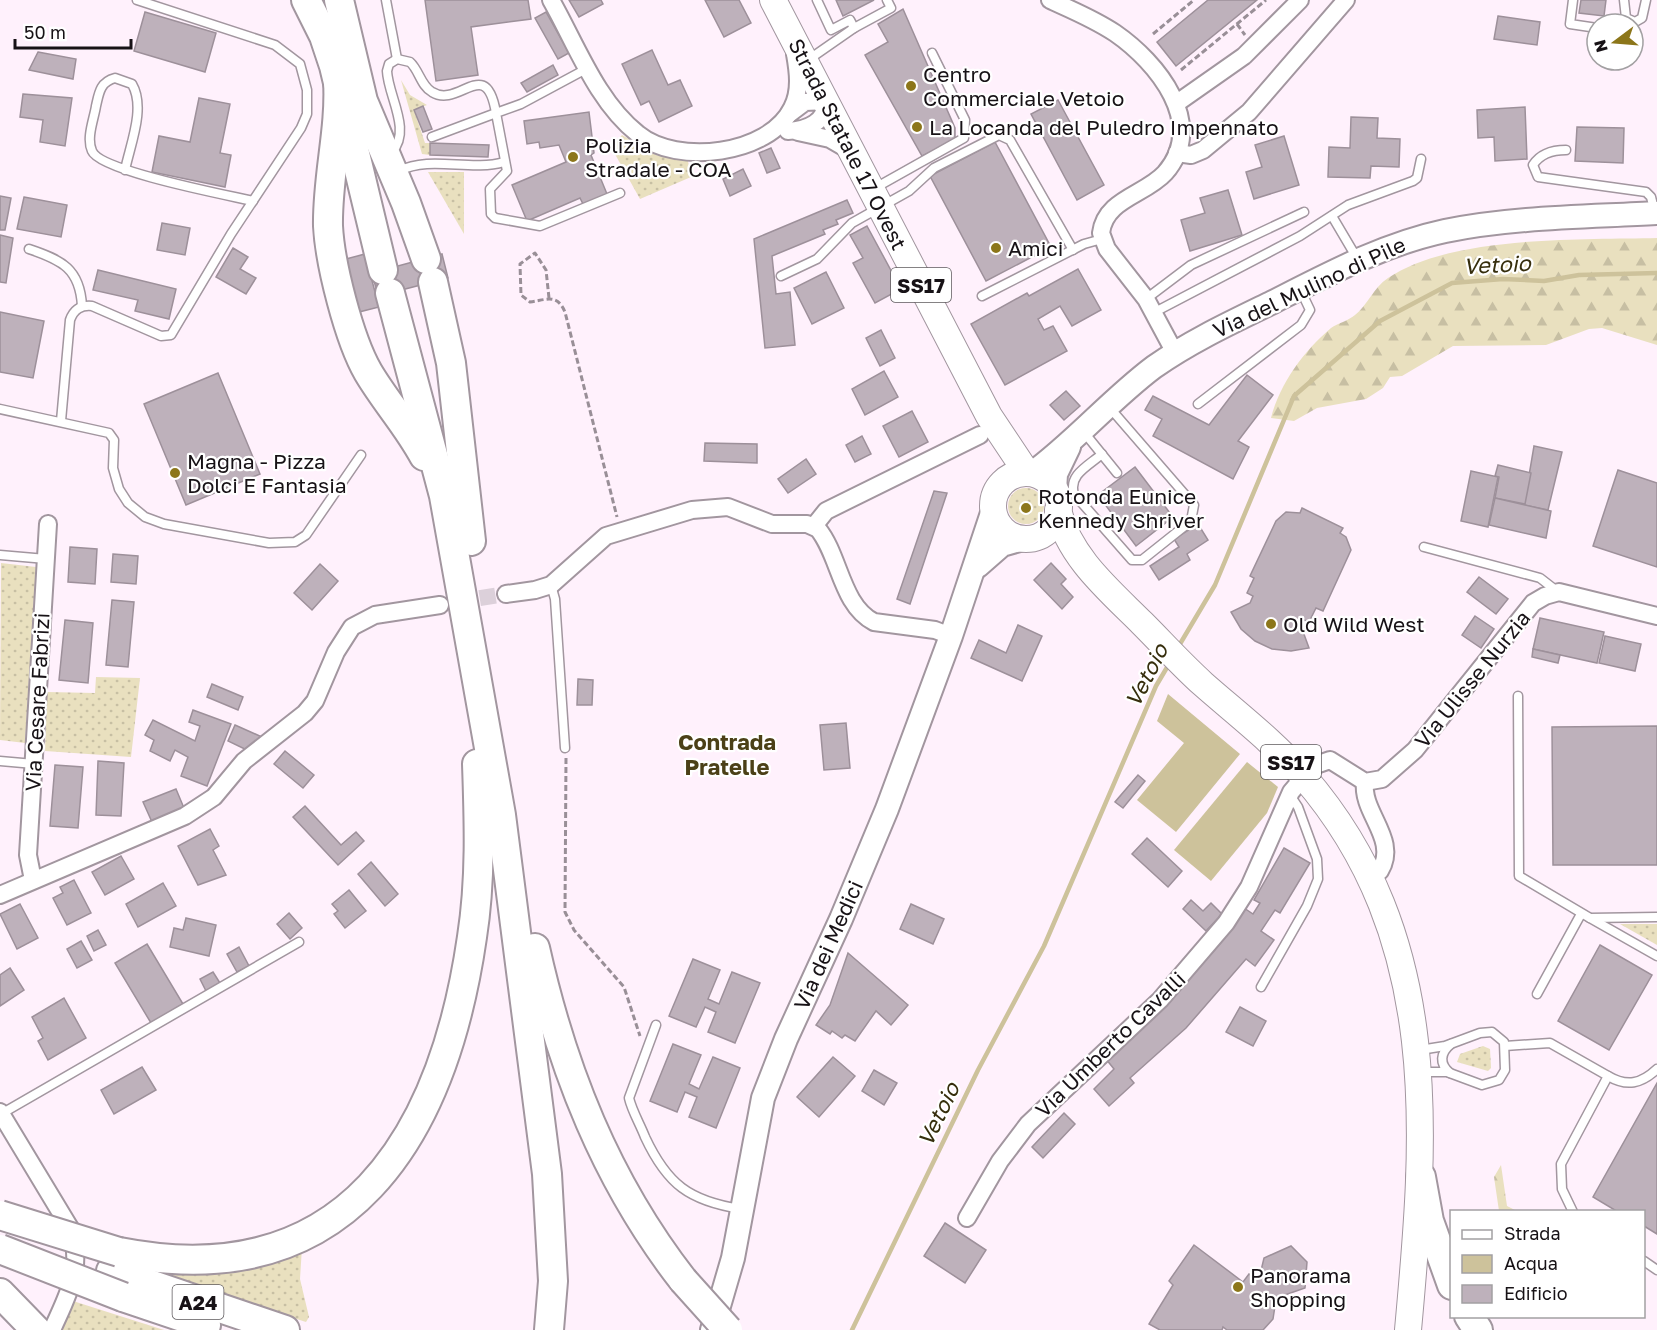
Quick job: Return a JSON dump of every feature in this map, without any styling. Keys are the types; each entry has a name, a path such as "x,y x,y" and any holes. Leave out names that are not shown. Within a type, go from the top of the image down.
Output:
{"highway":[{"path":"306,0 324,36 338,80 386,282 437,465 450,527"},
{"path":"0,1215 115,1261 148,1257 202,1260 234,1258 296,1241 346,1209 378,1181 401,1149 419,1117 438,1075 452,1033 472,936 478,866 475,622 469,525 451,363 429,270 359,89 339,0"},
{"path":"338,80 338,114 329,205 333,259 360,356 369,374 419,447 437,486 450,527 475,622 532,938 554,1025 584,1111 618,1182 658,1248 728,1330"},
{"path":"475,622 547,1174 553,1281 549,1330"},
{"path":"1421,1177 1429,1221 1450,1279"},
{"name":"A24","path":"0,1229 115,1261 285,1330"},
{"name":"A24","path":"0,1249 123,1297 220,1330"},
{"path":"0,1293 36,1330"},
{"path":"1469,1318 1478,1330"}],"main road":[{"name":"Strada Statale 17 Ovest","path":"773,0 876,198 985,425 999,465 995,500"},
{"name":"Strada Statale 17 Ovest","path":"985,425 1029,474"},
{"path":"995,500 1011,477 1029,474"},
{"name":"SS17","path":"1029,474 1044,479 1056,500 1068,538 1094,574 1186,669 1279,750 1297,786 1340,826 1372,886"},
{"name":"SS17","path":"995,500 1003,530 1059,550 1094,574"},
{"path":"1027,539 1050,529 1056,500"},
{"path":"1372,886 1395,971 1413,1061 1421,1177 1408,1330"},
{"path":"1394,1330 1409,1157 1413,1061"}],"street":[{"path":"551,0 589,68 623,120 640,136 656,145 682,153 698,153 731,147 776,129 803,103 827,101 824,113 818,122 802,129 762,136"},
{"path":"1050,0 1086,7 1130,45 1157,74 1177,103 1182,124 1177,153 1164,174 1108,213 1102,225 1102,240 1149,306 1174,353"},
{"path":"1177,103 1244,56 1300,0"},
{"path":"1177,153 1197,154 1242,119 1270,91 1346,0"},
{"path":"789,114 798,88 793,37"},
{"path":"788,131 830,139 854,154"},
{"name":"Via del Mulino di Pile","path":"1029,474 1077,437 1108,405 1174,353 1359,260 1416,238 1467,228 1656,213"},
{"path":"814,526 826,511 985,425"},
{"name":"Via del Mulino di Pile","path":"1056,500 1056,474 1077,437"},
{"name":"Via dei Medici","path":"712,1330 733,1258 756,1124 769,1081 887,809 975,569 995,500"},
{"path":"506,594 551,585 595,543 620,531 692,510 714,507 739,509 772,524 814,526 822,533 853,602 866,618 874,622 935,630 951,636"},
{"name":"Via Cesare Fabrizi","path":"33,880 28,855 48,524"},
{"name":"Via dei Medici","path":"975,569 993,550 1027,539"},
{"path":"1558,592 1657,616"},
{"name":"Via Ulisse Nurzia","path":"1365,782 1382,779 1400,765 1533,603 1558,592"},
{"path":"0,895 185,816 201,806 226,784 243,761 305,713 318,695 336,652 352,627 375,615 440,605"},
{"path":"1297,786 1313,766 1330,760 1365,782 1366,801 1382,832 1385,856 1372,886"},
{"name":"Via Umberto Cavalli","path":"967,1218 1000,1161 1028,1124 1160,1000 1226,923 1250,887 1297,786"},
{"path":"1,1113 70,1228 77,1247 71,1287 52,1330"}],"lane":[{"path":"60,422 70,320 74,312 82,306 96,307 161,336 169,336 304,121 308,90 300,64 286,51 261,39 137,0"},
{"path":"386,0 397,58"},
{"path":"817,0 831,30 850,20 854,28"},
{"path":"806,62 854,28 891,8 887,0"},
{"path":"1573,0 1570,24 1585,26"},
{"path":"1624,0 1626,18 1635,22 1642,18 1646,0"},
{"path":"781,276 817,259 876,198 964,138 965,120 932,53"},
{"path":"397,58 389,64 387,73 400,132 390,165 488,166 504,162"},
{"path":"397,58 410,62 428,89 436,94 481,85 493,95 506,173 490,189 491,214 495,218 538,226 620,193"},
{"path":"432,136 518,105 589,68"},
{"path":"124,170 136,114 137,97 132,84 115,78 105,82 100,91 90,144 93,154 100,160 124,170 252,201"},
{"path":"876,198 917,186 934,168 995,136 1004,136 1010,140 1073,250"},
{"path":"1566,150 1547,154 1537,160 1533,165 1538,177 1646,192 1651,197 1656,213"},
{"path":"1149,306 1300,236 1348,205 1413,181 1417,178 1421,159"},
{"path":"1149,306 1191,265 1304,212"},
{"path":"1332,216 1359,260"},
{"path":"982,296 1073,250 1102,240"},
{"path":"29,249 49,256 67,267 81,289 82,306"},
{"path":"1198,404 1301,325 1310,310 1300,288"},
{"path":"1102,454 1073,478 1071,486 1074,494 1132,560 1142,560 1191,521 1194,505 1108,405"},
{"path":"0,409 102,430 112,436 115,442 113,468 117,483 128,503 145,517 164,524 275,543 295,542 306,535 361,455"},
{"path":"1077,437 1102,454 1117,473"},
{"path":"1424,547 1540,578 1558,592"},
{"path":"0,555 46,559"},
{"path":"551,585 555,599 565,748"},
{"path":"1518,696 1519,876 1657,956"},
{"path":"0,761 34,764"},
{"path":"1261,987 1307,906 1318,879 1315,854 1298,807 1297,786"},
{"path":"1585,916 1657,917"},
{"path":"1537,994 1585,916"},
{"path":"1,1113 299,942"},
{"path":"656,1025 629,1098 655,1158 667,1175 685,1191 707,1202 742,1209"},
{"path":"1486,1032 1497,1034 1505,1046 1504,1070 1494,1083 1476,1084 1413,1061 1486,1032"},
{"path":"1505,1046 1550,1042 1622,1083 1631,1084 1657,1069"},
{"path":"1451,1044 1444,1051 1442,1058 1443,1066 1451,1073"},
{"path":"1572,1210 1562,1189 1561,1164 1608,1076"}],"path":[{"path":"1153,34 1194,0"},
{"path":"1181,70 1266,0"},
{"path":"549,298 544,263 535,253 520,264 521,295 530,302 549,298 559,301 566,312 620,531"},
{"path":"565,748 565,912 574,930 624,987 638,1032 649,1043"}],"green space":[{"path":"401,80 410,95 427,105 414,110 425,143 430,143 430,155 422,154"},
{"path":"622,135 656,155 688,161 691,177 640,199 611,147"},
{"path":"428,172 464,172 464,234"},
{"path":"1657,238 1657,345 1602,328 1589,329 1546,345 1453,346 1402,376 1390,377 1383,388 1366,399 1317,408 1294,421 1271,418 1280,392 1294,368 1312,347 1331,328 1359,311 1383,282 1415,264 1481,247 1518,243"},
{"path":"1026,488 1039,493 1044,506 1039,519 1026,524 1013,519 1008,506 1013,493"},
{"path":"1,563 36,567 25,743 0,740"},
{"path":"96,677 140,678 131,757 45,751 47,692 95,693"},
{"path":"1620,924 1657,924 1657,945"},
{"path":"1483,1046 1490,1049 1491,1068 1488,1071 1457,1062 1460,1054"},
{"path":"1501,1165 1507,1206 1515,1210 1499,1210 1494,1177"},
{"path":"302,1247 300,1279 309,1317 306,1322 148,1271"},
{"path":"73,1301 164,1330 59,1330"}],"water":[{"path":"1168,694 1240,754 1176,832 1137,800 1184,743 1157,721"},
{"path":"1247,762 1278,787 1267,813 1211,881 1174,850"}],"building":[{"path":"425,0 528,0 531,19 471,27 478,75 436,81"},
{"path":"569,0 601,0 603,4 579,17"},
{"path":"705,0 739,0 751,23 724,37"},
{"path":"836,0 874,0 843,16"},
{"path":"1208,0 1257,0 1176,66 1157,42"},
{"path":"1581,0 1606,0 1604,12 1579,13"},
{"name":"Centro Commerciale Vetoio","path":"903,9 955,128 955,138 951,142 922,156 865,55 888,42 878,24"},
{"path":"145,12 216,33 205,72 134,51"},
{"path":"546,12 569,53 558,59 535,18"},
{"path":"1498,16 1540,22 1537,45 1494,39"},
{"path":"652,50 668,85 680,80 692,106 659,122 649,101 641,105 622,64"},
{"path":"38,52 76,59 73,79 29,70"},
{"path":"553,65 558,75 527,92 521,83"},
{"path":"23,94 72,98 65,146 40,142 43,120 20,117"},
{"path":"199,98 230,104 220,153 231,155 225,187 152,172 159,136 190,142"},
{"path":"1058,100 1104,185 1077,200 1031,114"},
{"path":"423,106 432,129 423,132 414,110"},
{"path":"1525,107 1527,159 1495,161 1494,137 1478,138 1477,110"},
{"path":"589,112 594,153 591,155 607,194 583,204 580,198 527,221 512,185 566,162 559,145 540,148 539,142 527,144 524,121"},
{"path":"1351,117 1378,118 1377,138 1400,139 1399,167 1371,166 1370,178 1328,177 1329,147 1350,148"},
{"path":"1577,127 1624,128 1623,163 1575,161"},
{"path":"1284,136 1299,185 1254,199 1246,172 1262,167 1255,145"},
{"path":"995,142 1051,247 986,281 930,176"},
{"path":"430,143 489,145 488,157 430,155"},
{"path":"771,148 780,168 767,173 759,153"},
{"path":"743,169 751,186 730,196 723,179"},
{"path":"1228,190 1242,235 1190,251 1181,220 1205,213 1200,198"},
{"path":"0,196 11,198 5,230 0,230"},
{"path":"24,197 67,205 61,237 17,229"},
{"path":"847,200 853,213 836,220 838,224 823,230 825,234 772,256 776,294 790,292 795,345 765,348 754,239"},
{"path":"162,223 190,228 185,255 157,250"},
{"path":"867,226 901,289 875,303 853,263 863,258 850,235"},
{"path":"0,235 13,238 6,283 0,282"},
{"path":"233,248 248,257 240,269 256,278 246,294 216,277"},
{"path":"365,254 379,307 355,313 342,260"},
{"path":"442,254 448,278 378,296 372,273"},
{"path":"1078,269 1101,310 1072,326 1060,306 1038,319 1044,330 1053,326 1067,351 1005,385 971,324 1027,293 1029,296"},
{"path":"98,270 176,289 169,319 135,311 138,300 93,290"},
{"path":"826,272 844,308 812,324 794,288"},
{"path":"0,312 44,321 33,378 0,372"},
{"path":"881,330 895,358 880,366 866,338"},
{"path":"884,371 898,397 865,415 852,389"},
{"path":"218,373 260,474 186,505 144,404"},
{"path":"1247,375 1273,395 1238,441 1249,447 1233,479 1153,436 1162,419 1145,410 1153,396 1209,425"},
{"path":"1066,391 1080,406 1064,420 1050,405"},
{"path":"912,411 928,442 899,457 883,426"},
{"path":"862,436 871,454 855,462 846,445"},
{"path":"705,443 757,444 757,463 704,461"},
{"path":"1534,446 1562,452 1548,510 1524,505"},
{"path":"806,459 816,474 788,493 778,479"},
{"path":"1498,465 1531,473 1525,504 1495,498 1499,477 1495,476"},
{"path":"1135,467 1173,517 1136,546 1098,495"},
{"path":"1618,470 1657,483 1657,567 1593,546"},
{"path":"1471,471 1498,477 1488,527 1461,521"},
{"path":"934,491 947,493 910,604 897,599"},
{"path":"1495,498 1551,511 1546,538 1489,525"},
{"path":"1302,508 1343,528 1340,533 1346,537 1351,550 1323,611 1316,608 1309,622 1304,620 1301,626 1309,648 1291,651 1272,649 1255,641 1241,629 1231,612 1250,603 1253,596 1247,593 1254,578 1250,576 1276,521 1286,512 1300,513"},
{"path":"1198,524 1208,540 1187,554 1190,560 1159,580 1150,566 1179,547 1174,539"},
{"path":"70,547 97,549 95,584 68,582"},
{"path":"113,554 138,556 136,584 111,582"},
{"path":"1051,563 1066,579 1061,584 1073,597 1062,609 1034,580"},
{"path":"320,564 338,581 312,610 294,593"},
{"path":"1479,577 1508,599 1496,614 1467,592"},
{"path":"112,600 134,602 128,667 106,665"},
{"path":"1475,616 1494,629 1481,648 1462,635"},
{"path":"1540,618 1604,632 1597,663 1533,649"},
{"path":"65,620 93,623 88,683 59,680"},
{"path":"1018,625 1042,636 1022,681 971,658 979,640 1006,653"},
{"path":"1605,636 1641,644 1635,671 1599,663"},
{"path":"1533,649 1560,655 1558,663 1532,657"},
{"path":"578,679 593,680 592,705 577,705"},
{"path":"212,684 243,697 238,710 207,697"},
{"path":"193,710 231,724 207,786 181,776 188,757 175,750 170,761 150,751 154,740 145,735 153,720 195,741 200,726 189,722"},
{"path":"846,723 850,768 824,770 820,725"},
{"path":"235,725 262,737 251,752 228,741"},
{"path":"1657,726 1657,865 1553,865 1552,727"},
{"path":"285,751 314,775 303,788 274,764"},
{"path":"98,761 124,763 121,816 96,815"},
{"path":"55,765 83,767 78,828 50,826"},
{"path":"1138,775 1145,781 1123,808 1115,802"},
{"path":"176,789 184,808 152,822 143,802"},
{"path":"305,806 341,845 356,832 364,841 338,865 293,817"},
{"path":"210,829 219,846 213,850 226,875 198,885 178,846"},
{"path":"1147,838 1182,871 1168,887 1132,854"},
{"path":"1284,848 1310,863 1280,913 1275,910 1261,931 1274,940 1255,966 1246,959 1186,1028 1130,1078 1134,1083 1109,1106 1094,1089 1114,1069 1106,1059 1163,1009 1224,939 1244,908 1253,914 1260,903 1254,900"},
{"path":"121,856 134,879 105,895 92,872"},
{"path":"371,862 398,894 385,906 358,874"},
{"path":"74,880 91,913 67,925 53,898 63,893 60,887"},
{"path":"163,883 176,906 138,927 126,904"},
{"path":"349,890 366,911 345,928 334,914 338,911 332,904"},
{"path":"1191,900 1203,911 1211,903 1222,914 1206,931 1183,909"},
{"path":"20,904 38,938 17,949 0,914"},
{"path":"911,904 944,919 933,944 900,929"},
{"path":"289,913 302,928 290,939 277,924"},
{"path":"186,918 216,925 209,956 170,947 174,928 183,930"},
{"path":"98,930 106,945 94,951 87,936"},
{"path":"81,941 92,960 77,968 67,949"},
{"path":"147,944 183,1004 151,1023 115,963"},
{"path":"1600,945 1652,975 1609,1050 1558,1021"},
{"path":"239,947 249,966 237,972 227,954"},
{"path":"848,953 908,1005 891,1025 876,1011 855,1041 845,1035 842,1038 832,1031 830,1034 816,1025 830,1005"},
{"path":"693,959 720,970 708,999 719,1004 732,972 760,983 735,1043 708,1032 716,1012 705,1007 696,1027 669,1016"},
{"path":"10,968 24,990 0,1006 0,975"},
{"path":"213,972 220,983 206,991 200,979"},
{"path":"64,998 86,1038 48,1060 38,1041 43,1038 32,1017"},
{"path":"1240,1007 1266,1021 1253,1046 1226,1032"},
{"path":"673,1044 701,1055 689,1084 699,1089 713,1057 740,1068 716,1128 689,1117 697,1097 685,1092 677,1112 650,1101"},
{"path":"833,1057 855,1076 819,1117 797,1097"},
{"path":"142,1067 156,1090 114,1114 101,1090"},
{"path":"874,1070 897,1083 884,1105 862,1091"},
{"path":"1657,1083 1657,1234 1645,1227 1645,1210 1615,1210 1593,1197"},
{"path":"1064,1113 1075,1124 1043,1158 1032,1147"},
{"path":"945,1223 986,1250 965,1283 924,1256"},
{"name":"Panorama Shopping","path":"1194,1245 1243,1282 1249,1274 1259,1279 1264,1258 1291,1246 1307,1262 1305,1288 1282,1296 1275,1306 1273,1319 1263,1330 1227,1330 1223,1327 1222,1330 1160,1330 1149,1324 1173,1285 1169,1281"}],"waterway":[{"name":"Vetoio","path":"1177,649 1215,585 1294,396 1380,321 1452,283 1503,279 1544,281 1579,275 1657,273"},
{"name":"Vetoio","path":"852,1330 978,1070 1044,946 1156,686 1169,664"}],"tunnel":[{"path":"456,602 506,594"}],"place":[{"name":"Centro Commerciale Vetoio","path":"911,86"},
{"name":"La Locanda del Puledro Impennato","path":"917,127"},
{"name":"Polizia Stradale - COA","path":"573,157"},
{"name":"Amici","path":"996,248"},
{"name":"Magna - Pizza Dolci E Fantasia","path":"175,473"},
{"name":"Rotonda Eunice Kennedy Shriver","path":"1026,508"},
{"name":"Old Wild West","path":"1271,624"},
{"name":"Panorama Shopping","path":"1238,1287"}],"district":[{"name":"Contrada Pratelle","path":"727,754"}]}
